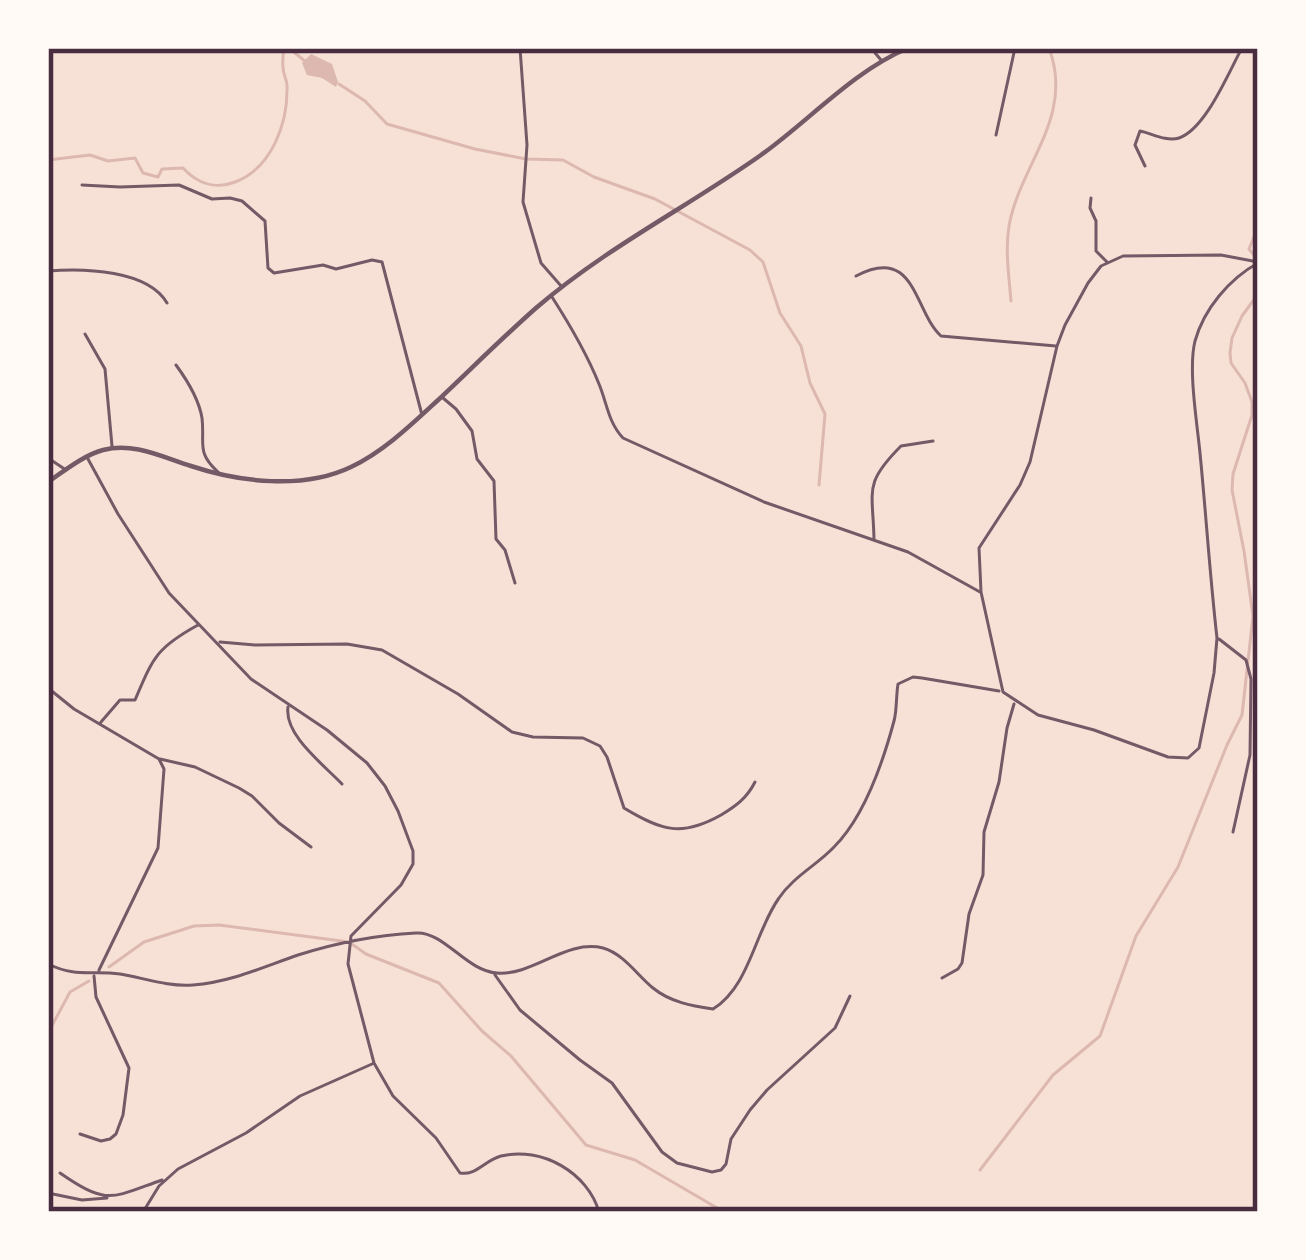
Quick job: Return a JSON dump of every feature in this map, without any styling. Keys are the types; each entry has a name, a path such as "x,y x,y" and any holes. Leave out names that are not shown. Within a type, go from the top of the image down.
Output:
{"street":[{"path":"520,48 526,145 523,202 541,262 562,287"},
{"path":"871,48 882,62"},
{"path":"48,482 87,457 112,448 136,449 219,473 286,482 324,478 357,464 422,416 562,287 636,233 766,151 848,84 908,48"},
{"path":"996,135 1015,48"},
{"path":"1145,166 1136,145 1140,131 1171,139 1186,134 1222,90 1241,48"},
{"path":"82,184 173,184 212,199 242,202 265,221 268,268 274,274 322,265 336,268 382,262 422,416"},
{"path":"1090,199 1096,251 1107,262"},
{"path":"1003,692 981,592 979,548 1030,462 1058,346 1088,283 1107,262 1123,256 1230,255 1258,262"},
{"path":"493,973 597,947 615,954 662,995 713,1009 738,979 778,898 836,845 859,811 894,721 901,682 922,678 1003,692 1038,715 1168,757 1188,758 1196,752 1203,736 1217,638 1194,345 1218,298 1258,262"},
{"path":"48,271 75,269 144,281 159,290 167,303"},
{"path":"856,276 882,269 898,273 915,288 941,336 1058,346"},
{"path":"551,296 587,358 613,425 623,438 764,502 908,552 981,592"},
{"path":"85,334 105,369 112,448"},
{"path":"176,365 202,415 206,461 219,473"},
{"path":"441,397 472,431 477,458 494,481 496,539 505,550 515,583"},
{"path":"874,539 874,479 901,446 933,441"},
{"path":"87,457 169,593 251,679 327,730 367,763 385,786 413,851 413,864 400,885 356,929 349,942 348,964 374,1063 393,1096 436,1138 460,1173 471,1174 500,1156 538,1156 578,1177 599,1212"},
{"path":"48,458 66,470"},
{"path":"100,723 120,700 135,700 162,646 199,624"},
{"path":"1217,638 1246,660 1251,679 1250,755 1233,832"},
{"path":"219,642 346,644 382,650 512,732 593,741 607,757 624,808 662,826 698,827 743,801 755,782"},
{"path":"49,704 50,691 159,759 195,767 239,788 311,847"},
{"path":"942,978 962,963 969,914 982,875 984,832 1015,702"},
{"path":"289,705 286,716 297,736 342,784"},
{"path":"80,1134 100,1141 110,1139 123,1115 129,1068 97,997 95,974 158,848 164,783 159,759"},
{"path":"48,964 74,974 195,985 257,972 349,942 425,933 493,973 520,1010 612,1083 662,1152 677,1162 712,1172 726,1164 731,1139 750,1110 835,1028 850,996"},
{"path":"48,1192 82,1200 109,1198 164,1180 300,1096 374,1063"},
{"path":"60,1173 109,1198"},
{"path":"143,1212 164,1180"}],"shaded area":[{"path":"311,54 332,64 336,87 307,75 302,63"}],"waterway":[{"path":"48,160 90,155 108,161 135,158 143,173 158,177 162,169 183,168 207,184 235,182 259,166 281,129 287,86 283,48"},
{"path":"289,48 306,62"},
{"path":"1011,301 1009,226 1051,118 1055,73 1049,48"},
{"path":"339,84 387,124 475,149 563,160 655,199 750,250 763,262 825,414 819,485"},
{"path":"1258,227 1249,249 1258,260"},
{"path":"980,1170 1053,1075 1100,1036 1136,936 1178,867 1242,715 1253,616 1232,490 1252,402 1230,353 1242,316 1258,294"},
{"path":"109,967 144,942 194,926 349,942 366,954 439,983 511,1056 586,1145 635,1160 724,1212"},
{"path":"48,1033 70,992 89,981"}]}
